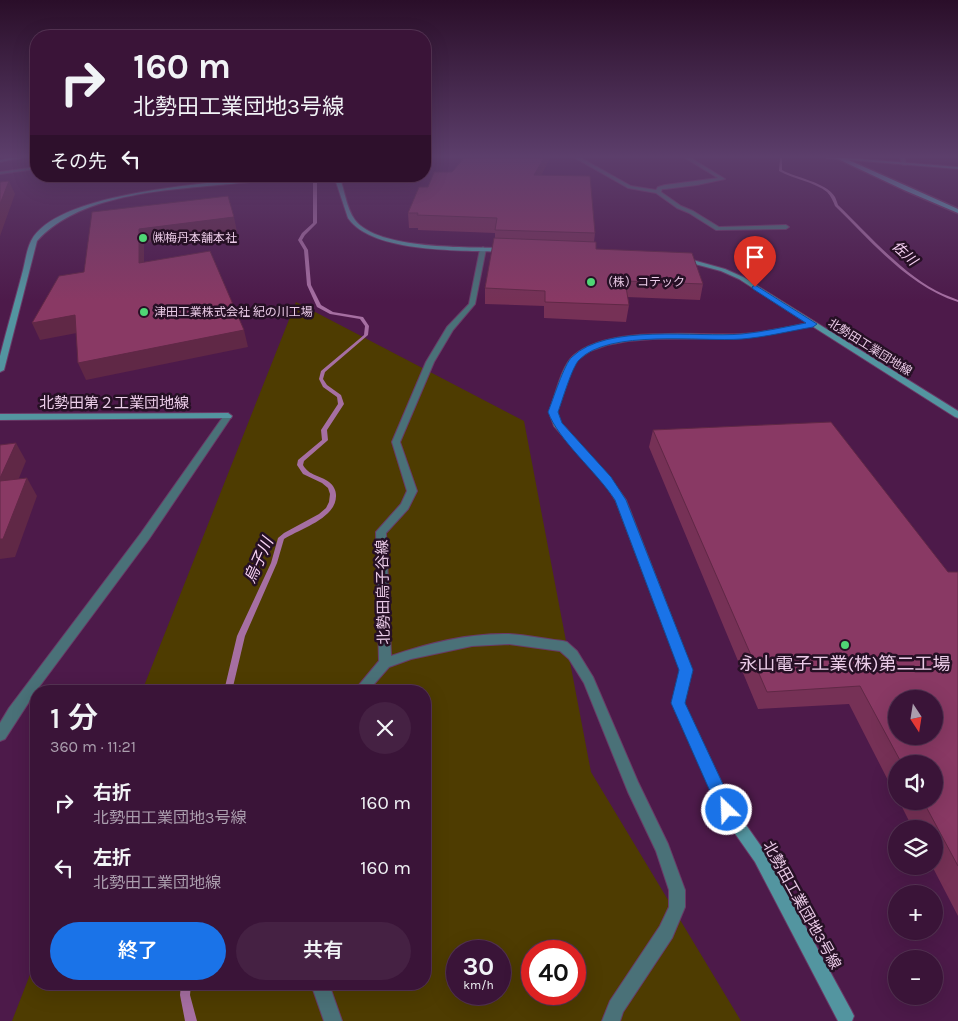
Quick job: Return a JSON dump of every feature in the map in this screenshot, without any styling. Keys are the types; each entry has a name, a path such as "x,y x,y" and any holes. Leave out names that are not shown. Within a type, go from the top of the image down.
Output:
{"main road":[{"path":"945,206 958,211"}],"street":[{"path":"0,370 34,241 46,227 74,212 95,206"},
{"path":"347,206 352,220 360,228 394,242 419,246 512,250"},
{"path":"676,206 691,212 718,230 786,227"},
{"name":"北勢田烏子谷線","path":"365,685 384,664 381,532 410,499 412,490 397,453 396,442 430,362 450,329 472,304 483,249"},
{"name":"北勢田工業団地線","path":"678,258 700,262 741,278 958,415"},
{"name":"北勢田工業団地3号線","path":"813,324 742,336 647,337 620,340 599,346 581,353 573,360 553,412 557,424 608,480 620,500 686,670 678,703 727,810 760,857 845,1016"},
{"name":"北勢田第２工業団地線","path":"0,417 228,416 145,536 34,685"},
{"path":"384,664 411,654 472,641 509,639 563,646 573,655 589,681 633,787 663,849 677,890 677,907 666,932 616,1007 612,1021"},
{"name":"北勢田第２工業団地線","path":"0,735 30,691"},
{"path":"322,990 333,1021"}],"shaded area":[{"path":"296,302 524,421 591,772 741,1021 12,1021 30,974 30,990 431,990 431,685 144,685"}],"building":[{"path":"146,206 231,206 234,217 139,229 139,263 210,251 244,330 78,363 75,315 32,323 59,276 84,272 92,212"},
{"path":"411,206 593,206 595,233 495,230 497,218 408,213"},
{"path":"494,238 596,242 596,249 692,253 703,284 625,281 629,305 545,302 545,291 485,288"},
{"name":"永山電子工業(株)第二工場","path":"831,422 948,572 958,572 958,866 943,838 943,820 933,820 928,810 943,810 943,755 897,755 892,745 943,745 943,690 888,690 888,738 860,686 767,692 653,430"},
{"path":"16,443 0,478 0,445"},
{"path":"27,478 3,539 0,539 0,481"}],"waterway":[{"name":"烏子川","path":"229,685 241,636 274,563 281,538 321,516 332,502 333,494 331,487 324,481 306,473 300,465 301,460 325,440 324,430 341,404 339,396 325,386 321,379 323,371 366,335 367,326 361,318 332,313 319,306 309,285 306,250 300,240 303,234 315,223 315,206"},
{"name":"佐川","path":"837,206 909,274 942,295 958,301"},
{"name":"烏子川","path":"185,990 191,1021"}],"place":[{"name":"㈱梅丹本舗本社","path":"143,238"},
{"name":"（株）コテック","path":"591,282"},
{"name":"津田工業株式会社 紀の川工場","path":"144,312"},
{"name":"永山電子工業(株)第二工場","path":"845,645"}],"route":[{"path":"727,810 678,703 686,670 620,500 608,480 557,424 553,412 573,360 581,353 599,346 620,340 647,337 718,338 742,336 813,324 755,287"}]}
